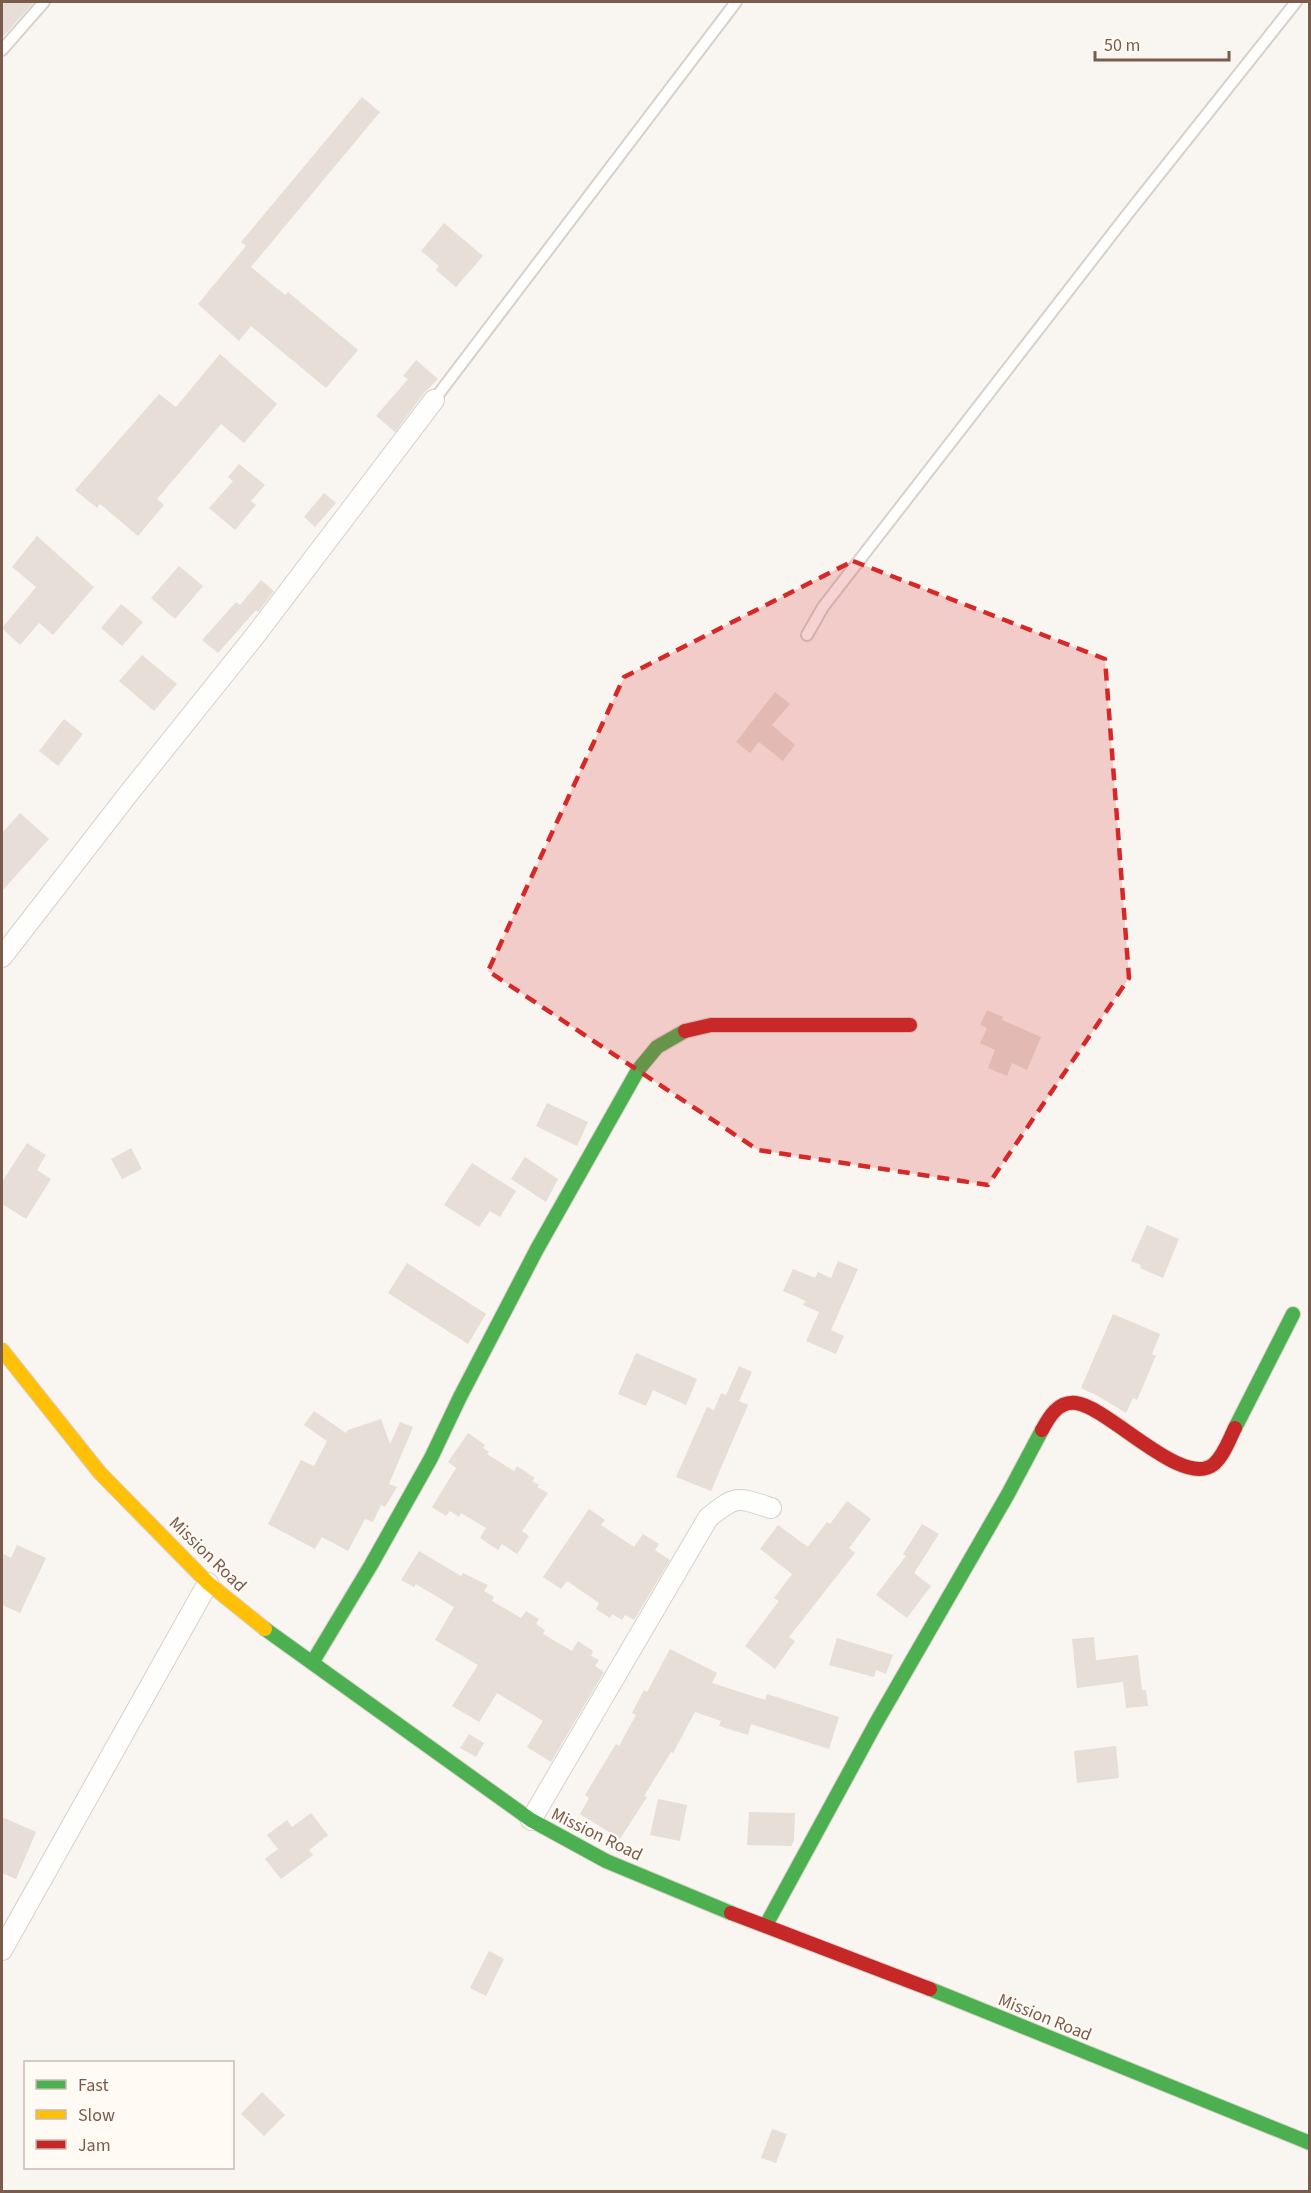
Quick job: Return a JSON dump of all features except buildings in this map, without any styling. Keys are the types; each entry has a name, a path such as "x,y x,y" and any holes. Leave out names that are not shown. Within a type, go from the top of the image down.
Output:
{"street":[{"path":"2,957 129,792 254,637 434,400"},
{"path":"312,1663 432,1458 460,1397 531,1259 596,1141 638,1070 657,1047 684,1031 711,1024 910,1025"},
{"path":"766,1925 876,1723 1008,1494 1051,1413 1062,1406 1075,1403 1090,1409 1166,1457 1192,1469 1201,1470 1213,1465 1221,1455 1293,1314"},
{"name":"Mission Road","path":"2,1350 100,1473 208,1583 262,1627 531,1820 563,1840 699,1900 1310,2143"},
{"path":"531,1820 708,1518 724,1504 741,1499 771,1508"},
{"path":"2,1950 208,1583"}],"lane":[{"path":"2,50 44,2"},
{"path":"434,400 736,2"},
{"path":"807,634 823,607 1221,94 1296,2"}],"highlighted area":[{"path":"853,561 1105,659 1129,978 988,1185 758,1150 488,971 624,677"}],"traffic: fast":[{"path":"312,1663 371,1565 431,1458 537,1249 638,1070 657,1047 685,1031"},
{"path":"1235,1428 1293,1314"},
{"path":"766,1925 876,1723 1008,1494 1042,1430"},
{"path":"265,1629 531,1820 606,1861 731,1913"},
{"path":"930,1989 1310,2143"}],"traffic: slow":[{"path":"2,1350 100,1473 208,1583 265,1629"}],"traffic: jam":[{"path":"685,1031 711,1025 910,1025"},
{"path":"1042,1430 1059,1407 1076,1403 1107,1418 1165,1457 1184,1466 1201,1469 1218,1460 1235,1428"},
{"path":"731,1913 930,1989"}]}
